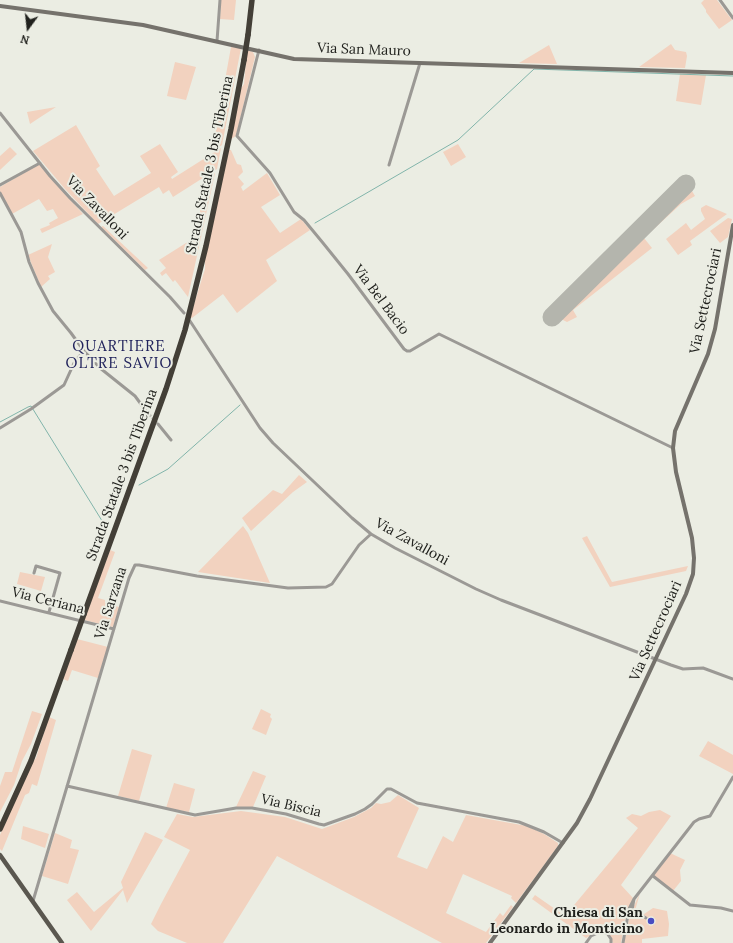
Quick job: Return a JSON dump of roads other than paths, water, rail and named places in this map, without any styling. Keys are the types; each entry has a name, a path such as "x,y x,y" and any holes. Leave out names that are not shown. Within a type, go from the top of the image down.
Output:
{"highway":[{"name":"Strada Statale 3 bis Tiberina","path":"246,35 249,0"},
{"name":"Strada Statale 3 bis Tiberina","path":"0,829 30,761 173,359 196,276 218,180 229,129 252,0"},
{"name":"Strada Statale 3 bis Tiberina","path":"0,821 27,759 70,649"}],"main road":[{"name":"Via San Mauro","path":"0,6 142,25 294,59 733,73"},
{"name":"Via Settecrociari","path":"490,943 577,824 656,659 686,594 693,574 694,558 692,538 676,472 673,448 675,431 708,354 716,322 733,225"},
{"path":"0,855 62,943"}],"street":[{"path":"217,41 220,0"},
{"path":"720,0 733,18"},
{"name":"Via Bel Bacio","path":"258,50 237,136 270,174 294,212 312,229 407,352 439,334 673,448"},
{"path":"389,165 420,63"},
{"name":"Via Zavalloni","path":"0,113 70,198 170,297 184,313"},
{"path":"0,186 40,162"},
{"path":"0,193 21,232 29,262 53,310 84,351 100,368 138,399 146,411"},
{"name":"Via Zavalloni","path":"190,321 260,428 273,443 352,518 371,534 395,548 501,600 681,668 703,668 733,679"},
{"path":"0,428 32,408 64,385 75,361 84,351"},
{"path":"158,424 171,440"},
{"name":"Via Sarzana","path":"32,901 131,573 135,565 139,564 197,576 288,588 326,587 332,584 359,545 371,534"},
{"path":"34,573 36,566 60,573 49,612"},
{"name":"Via Ceriana","path":"0,601 114,629"},
{"path":"623,943 629,909 634,898 653,876 665,858 694,822 710,816 733,777"},
{"name":"Via Biscia","path":"67,786 195,815 236,808 252,808 286,814 324,825 365,809 372,804 387,788 417,803 519,822 544,832 563,843"},
{"path":"653,876 690,905 697,907 722,908 733,911"},
{"path":"634,898 632,910 646,918"},
{"path":"586,943 590,936 600,932 606,933 611,939 612,943"}],"waterway":[{"path":"315,223 458,140 534,69 733,76"},
{"path":"139,485 168,469 240,405"},
{"path":"0,422 31,406 104,524"}],"tunnel":[{"path":"146,411 158,424"}],"place":[{"name":"Chiesa di San Leonardo in Monticino","path":"651,921"}],"district":[{"name":"QUARTIERE OLTRE SAVIO","path":"119,356"}]}
